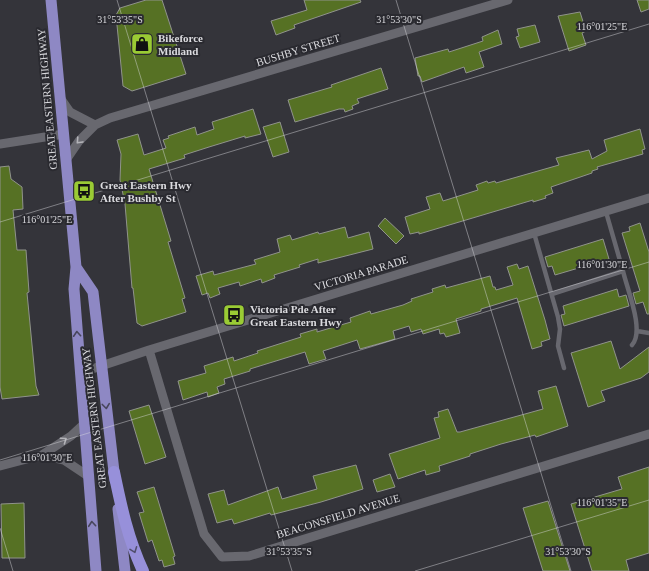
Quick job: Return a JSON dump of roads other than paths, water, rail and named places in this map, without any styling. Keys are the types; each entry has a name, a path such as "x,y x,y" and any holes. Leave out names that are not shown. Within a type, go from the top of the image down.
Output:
{"highway":[{"name":"GREAT EASTERN HIGHWAY","path":"51,0 76,267 74,289 96,571"},
{"name":"GREAT EASTERN HIGHWAY","path":"76,267 93,292 125,571"},
{"path":"114,472 123,519 134,551 143,571"}],"street":[{"name":"BUSHBY STREET","path":"66,160 79,141 95,125 112,118 508,0"},
{"path":"60,99 70,112 95,125"},
{"path":"0,144 64,134"},
{"name":"VICTORIA PARADE","path":"80,373 149,350 649,198"},
{"name":"BEACONSFIELD AVENUE","path":"149,350 204,534 222,557 249,556 649,434"},
{"path":"0,466 42,455 71,436 84,424"},
{"path":"42,455 64,460 88,476"}],"lane":[{"path":"606,212 623,271 637,331 637,337 632,345"},
{"path":"534,233 560,324 558,346 564,368"},
{"path":"552,294 623,271"},
{"path":"637,331 649,333"}],"place":[{"name":"Bikeforce Midland","path":"142,44"},
{"name":"Great Eastern Hwy After Bushby St","path":"84,191"},
{"name":"Victoria Pde After Great Eastern Hwy","path":"234,315"}]}
